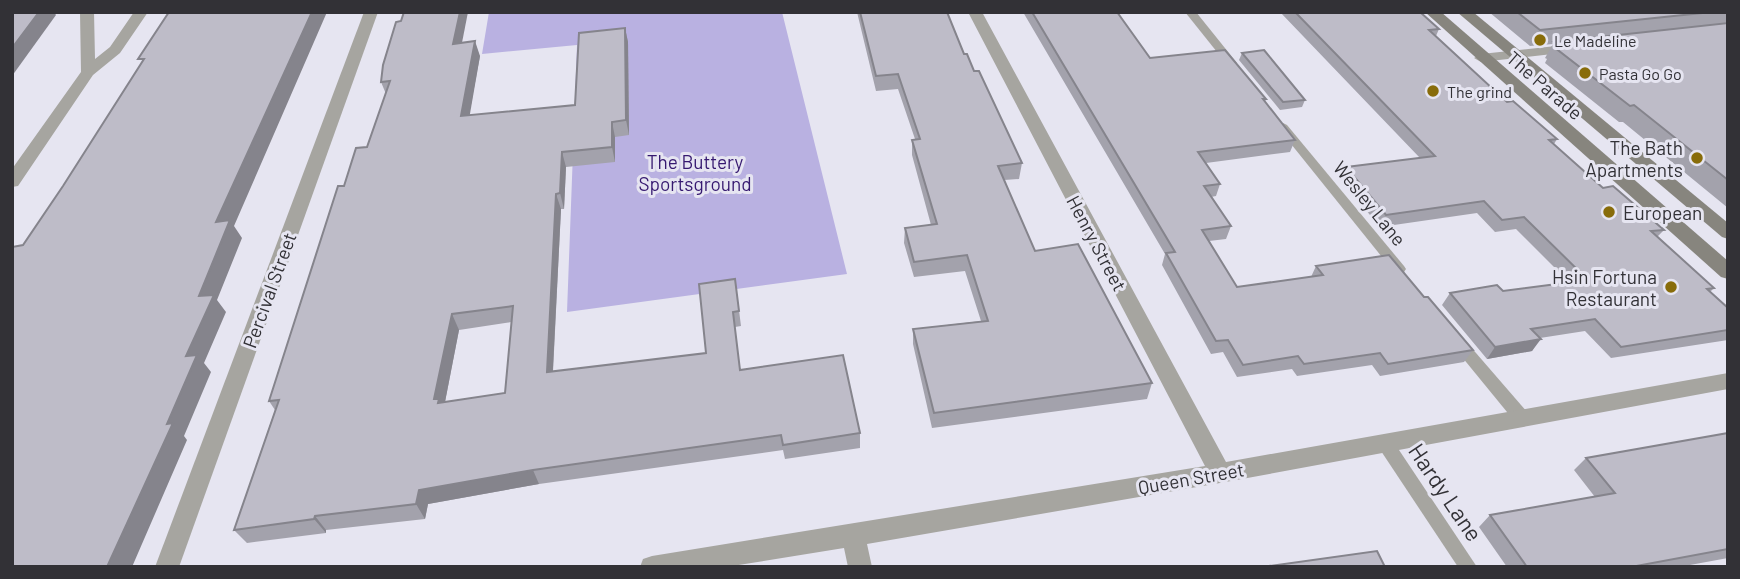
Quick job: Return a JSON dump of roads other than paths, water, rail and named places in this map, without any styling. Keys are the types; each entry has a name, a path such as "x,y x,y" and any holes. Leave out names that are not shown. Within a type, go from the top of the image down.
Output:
{"main road":[{"name":"The Parade","path":"1432,12 1481,58 1728,272"},
{"name":"The Parade","path":"1464,12 1728,233"}],"street":[{"path":"86,12 89,72"},
{"path":"12,182 89,72 115,50 141,12"},
{"name":"Percival Street","path":"167,567 371,12"},
{"name":"Henry Street","path":"975,12 1220,473"},
{"path":"1481,58 1584,47"},
{"name":"Queen Street","path":"652,567 854,537 1728,381"},
{"path":"854,537 860,567"}],"lane":[{"path":"1190,12 1242,77"},
{"name":"Wesley Lane","path":"1278,120 1409,281"},
{"path":"1453,335 1522,418"},
{"name":"Hardy Lane","path":"1385,443 1468,567"}],"place":[{"name":"Le Madeline","path":"1540,40"},
{"name":"Pasta Go Go","path":"1585,73"},
{"name":"The grind","path":"1433,91"},
{"name":"The Bath Apartments","path":"1697,158"},
{"name":"European","path":"1609,212"},
{"name":"Hsin Fortuna Restaurant","path":"1671,287"}],"park label":[{"name":"The Buttery Sportsground","path":"695,172"}]}
